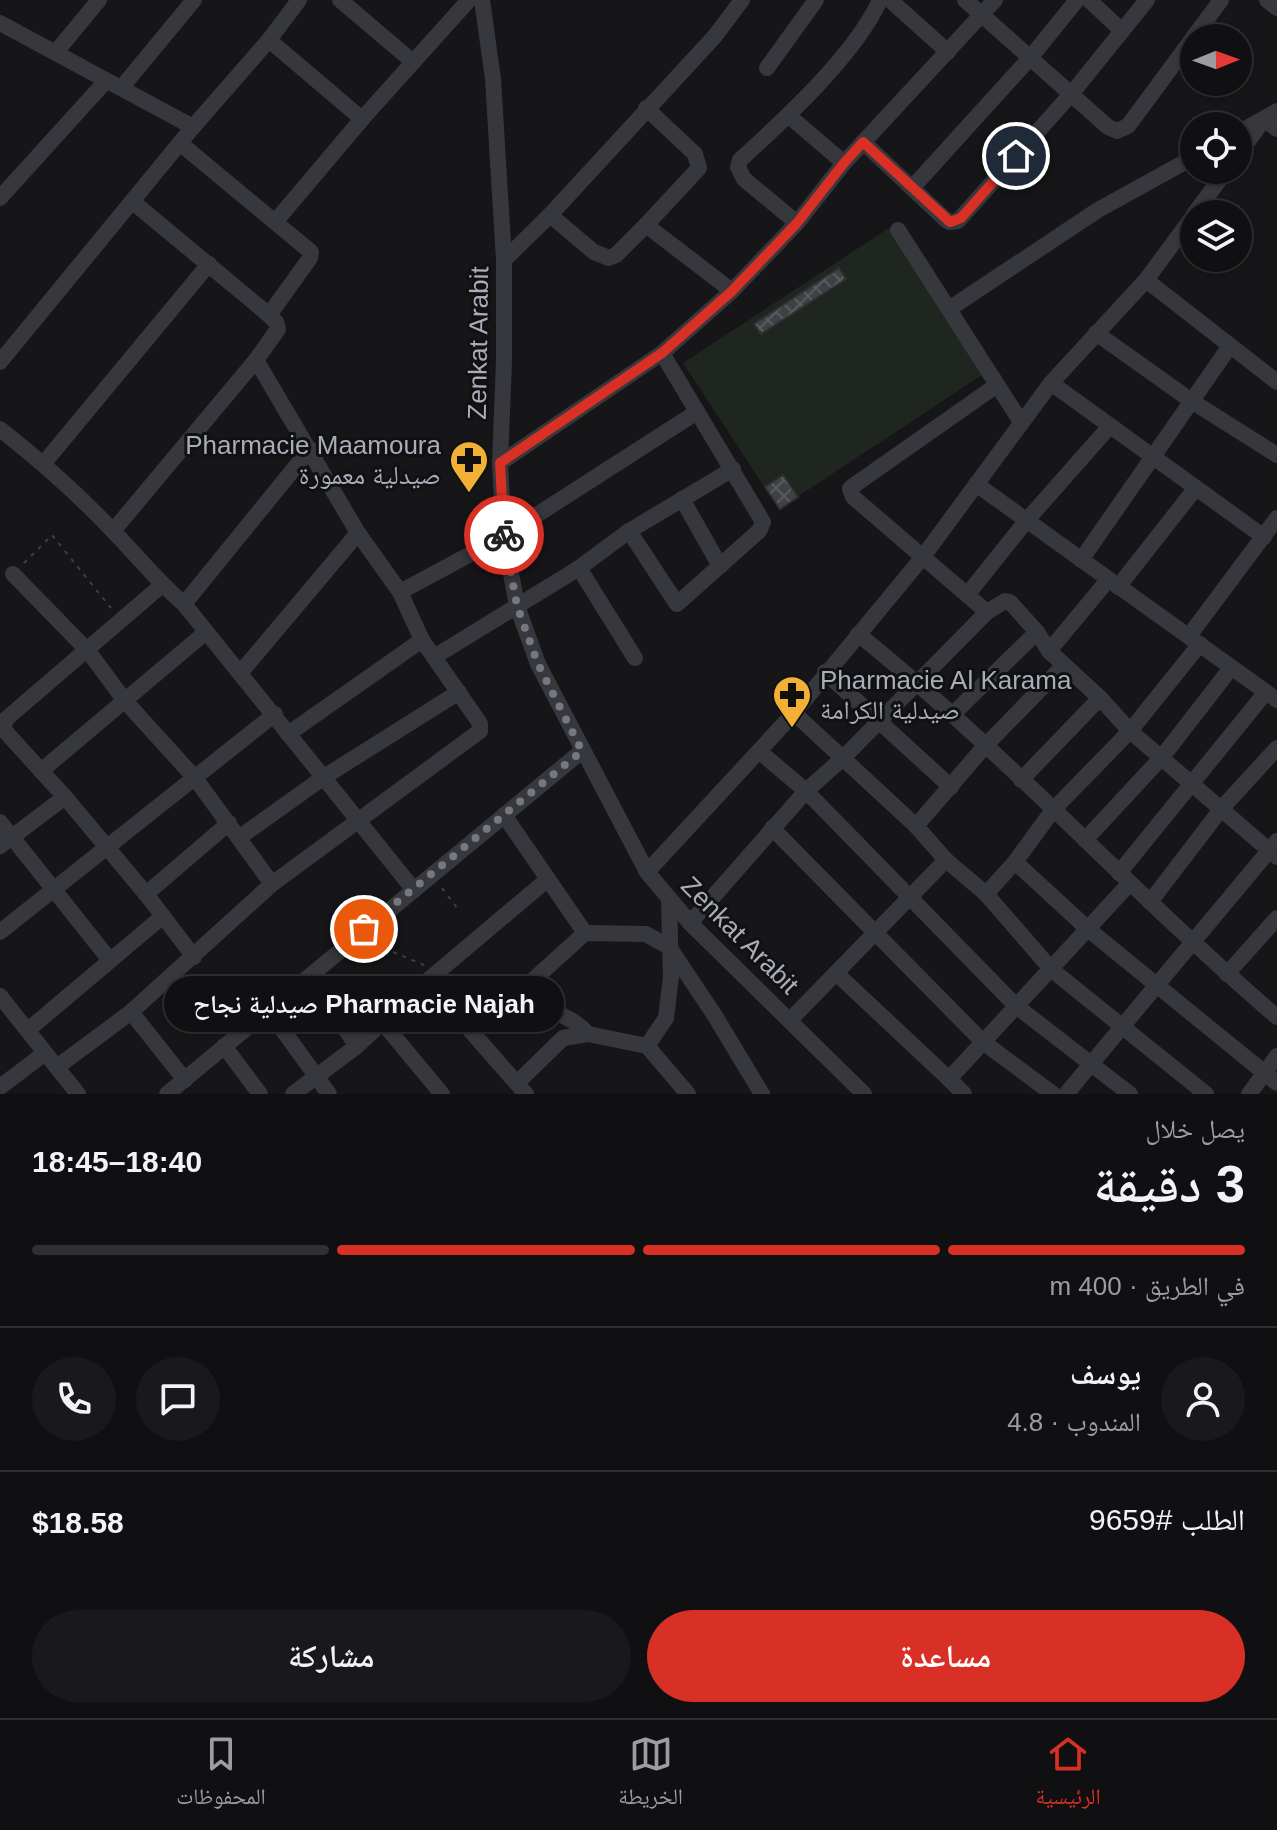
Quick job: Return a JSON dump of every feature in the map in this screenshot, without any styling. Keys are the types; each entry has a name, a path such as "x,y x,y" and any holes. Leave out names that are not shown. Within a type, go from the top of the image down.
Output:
{"street":[{"path":"56,52 99,0"},
{"path":"122,87 194,0"},
{"path":"0,362 299,0"},
{"path":"340,0 412,61"},
{"path":"275,222 412,61 469,0"},
{"name":"Zenkat Arabit","path":"482,0 493,79 504,260 500,463 504,536 517,606 538,664 647,872 690,923 864,1094"},
{"path":"504,260 550,215 715,36 742,0"},
{"path":"767,68 816,0"},
{"path":"797,223 744,179 738,167 740,160 789,116 858,37 880,0"},
{"path":"890,0 948,52"},
{"path":"965,0 1113,130 1123,130 1221,0"},
{"path":"500,463 662,353 732,291 797,223 844,163 995,0"},
{"path":"912,188 1030,58 1077,0"},
{"path":"1089,0 1122,31"},
{"path":"863,142 946,220 958,221 1072,93 1147,0"},
{"path":"1267,0 1277,8"},
{"path":"0,23 193,127"},
{"path":"269,40 362,119"},
{"path":"0,198 105,82"},
{"path":"550,215 594,252 609,258 616,255 699,168 695,154 646,108"},
{"path":"789,116 844,163"},
{"path":"1252,128 1273,120"},
{"path":"1252,141 1273,120"},
{"path":"181,144 309,249 311,255 269,315"},
{"path":"949,309 1098,210 1180,165"},
{"path":"113,531 256,360 278,329 269,315 133,202"},
{"path":"646,225 732,291"},
{"path":"898,230 1021,422"},
{"path":"647,872 794,713 922,558 1051,383 1146,280 1180,233"},
{"path":"44,463 209,264"},
{"path":"1146,280 1277,382"},
{"path":"1096,333 1193,402 1277,455"},
{"path":"1081,560 1230,346"},
{"path":"629,531 675,603 681,602 759,531 763,522 662,353"},
{"path":"57,1067 131,1012 272,884 480,731 480,724 422,640 400,592 358,533 256,360"},
{"path":"1051,383 1264,537"},
{"path":"987,612 853,497 850,489 997,385"},
{"path":"400,592 504,536 697,412"},
{"path":"967,595 1027,520 1110,426"},
{"path":"0,429 44,463 184,604 414,890"},
{"path":"184,604 310,449"},
{"path":"434,657 579,568 629,531 733,469"},
{"path":"949,1079 1089,930 1192,783 1272,696 976,484"},
{"path":"1049,651 1113,584 1195,489"},
{"path":"682,499 720,566"},
{"path":"986,894 1015,862 1053,810 1130,731 1277,518"},
{"path":"241,672 358,533"},
{"path":"579,568 635,658"},
{"path":"13,574 88,651 125,701 195,778 272,884"},
{"path":"162,585 1,723 5,734 65,797 194,957"},
{"path":"690,923 806,791 843,758 987,612 1007,601 1037,632 1049,651 1130,731 1275,849 1066,1094"},
{"path":"41,771 206,632"},
{"path":"952,715 1037,632"},
{"path":"858,634 918,682 1124,878 1277,1017"},
{"path":"288,734 422,640"},
{"path":"916,826 985,746 1064,665"},
{"path":"1085,840 1162,757 1231,668"},
{"path":"825,672 951,787"},
{"path":"240,837 324,777 459,692"},
{"path":"1021,780 1100,698"},
{"path":"794,713 916,826 946,860 986,894 1052,970 1206,1094"},
{"path":"0,932 275,714"},
{"path":"1150,902 1222,808 1277,748"},
{"path":"131,1012 177,1089 364,929 582,751"},
{"path":"760,752 806,791 1016,1006 1130,1094"},
{"path":"6,841 65,797"},
{"path":"504,815 585,933"},
{"path":"0,822 6,841 53,891 109,959"},
{"path":"146,894 229,823"},
{"path":"772,828 983,1042 1053,1094"},
{"path":"791,1019 946,860"},
{"path":"1015,862 1089,930 1270,1078"},
{"path":"293,1094 357,1046 433,976 548,879"},
{"path":"647,1046 666,1018 671,977 669,900"},
{"path":"28,1030 163,916"},
{"path":"1227,974 1277,918"},
{"path":"364,929 381,947"},
{"path":"588,1034 577,1022 530,1000 523,993 585,933 646,934 669,947 762,1094"},
{"path":"836,973 964,1094"},
{"path":"433,976 522,1089 549,1050 563,1038 588,1034 647,1046 688,1094"},
{"path":"310,978 357,1046"},
{"path":"0,996 78,1094"},
{"path":"269,1011 329,1094"},
{"path":"383,1023 442,1094"},
{"path":"224,1046 260,1094"},
{"path":"0,1087 45,1053"},
{"path":"1249,1094 1270,1078 1277,1056"}],"path":[{"path":"13,574 52,535 122,621"},
{"path":"431,875 457,908"},
{"path":"381,947 433,976"}],"shaded area":[{"path":"889,228 985,373 779,509 683,363"}],"building":[{"path":"839,268 846,279 761,334 754,324"},
{"path":"783,475 798,497 780,509 765,487"}],"way so far":[{"path":"364,929 582,751 538,664 517,606 504,535"}],"place":[{"name":"Pharmacie Maamoura صيدلية معمورة","path":"469,494"},
{"name":"Pharmacie Al Karama صيدلية الكرامة","path":"792,729"},
{"name":"Pharmacie Najah صيدلية نجاح","path":"364,929"}],"route":[{"path":"504,535 500,463 662,353 732,291 797,223 863,142 950,222 958,221 1016,156"}]}
